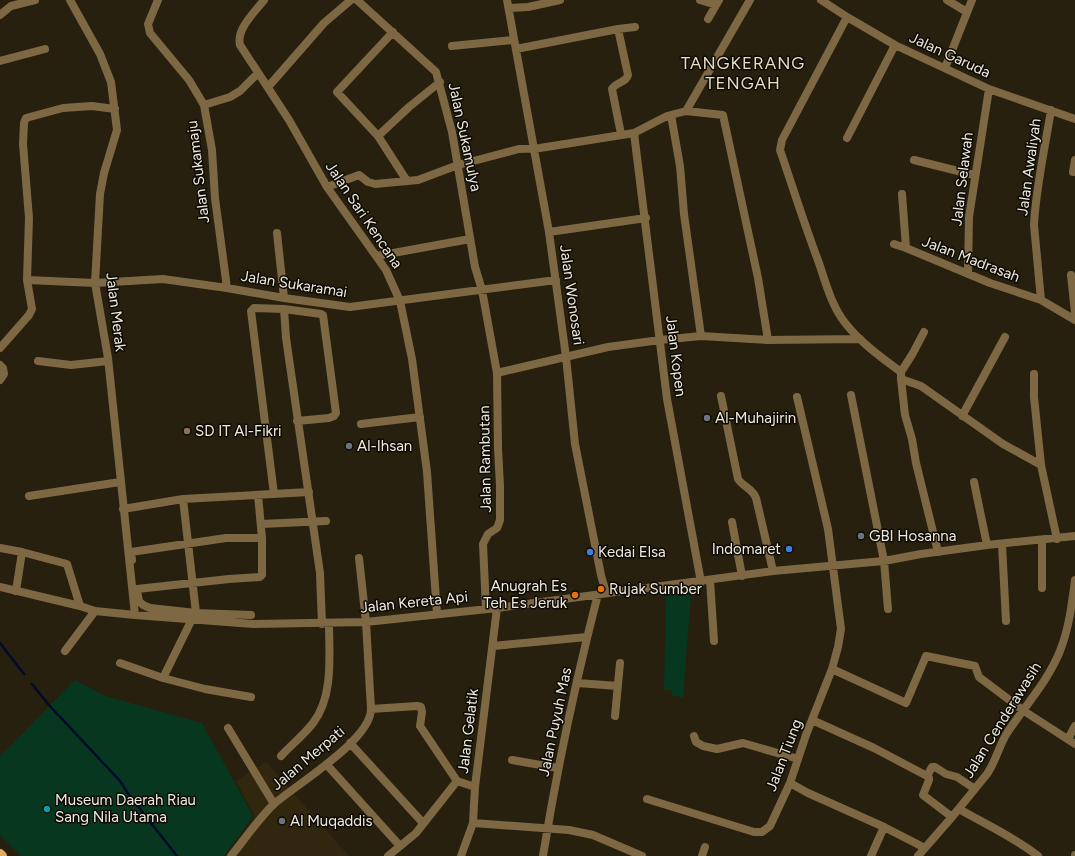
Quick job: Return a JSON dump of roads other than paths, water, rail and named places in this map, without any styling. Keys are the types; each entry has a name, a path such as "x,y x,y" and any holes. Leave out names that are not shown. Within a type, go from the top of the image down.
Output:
{"street":[{"path":"0,15 11,6 35,0"},
{"name":"Jalan Sukamaju","path":"158,0 148,24 150,33 189,80 204,105 212,150 215,198 227,288"},
{"name":"Jalan Sari Kencana","path":"264,0 244,25 240,35 240,45 289,120 327,186 386,270 400,301 412,359 427,472 437,614"},
{"path":"268,87 324,23 351,0"},
{"name":"Jalan Sukamulya","path":"357,0 436,72 440,82 458,165 475,267 482,290"},
{"path":"508,4 528,7 560,0"},
{"path":"700,0 717,3 708,19"},
{"path":"686,111 750,0"},
{"name":"Jalan Garuda","path":"821,0 895,45 989,89 1075,119"},
{"path":"947,0 967,12"},
{"path":"946,68 972,0"},
{"name":"Jalan Merak","path":"72,1 100,54 111,82 115,109 117,130 104,173 100,194 95,283 108,361 135,615"},
{"name":"Jalan Wonosari","path":"508,4 513,40 516,49 549,232 566,357 575,444 601,575 606,593"},
{"path":"847,17 782,140 780,150 809,236 836,308 846,324 860,339 901,375 921,386 1003,444 1041,465"},
{"path":"516,49 635,27"},
{"path":"618,29 628,75 626,80 614,85 612,88 621,134"},
{"path":"393,32 337,92 378,136 408,181"},
{"path":"452,46 513,40"},
{"path":"847,138 895,45"},
{"path":"0,61 45,49"},
{"path":"204,105 230,97 240,91 258,73"},
{"path":"378,136 409,106 440,82"},
{"name":"Jalan Selawah","path":"968,274 969,217 974,175 989,89"},
{"path":"0,348 31,312 33,306 27,280 29,218 23,144 24,124 26,118 63,108 92,106 115,109"},
{"name":"Jalan Awaliyah","path":"1041,300 1034,225 1037,192 1051,110"},
{"path":"327,186 359,175 368,182 375,184 418,180 458,165 519,150 634,133 671,115 686,111 724,115 758,278 768,340"},
{"path":"671,115 680,166 684,214 701,336"},
{"name":"Jalan Kopen","path":"634,133 646,218 667,399 701,582"},
{"path":"914,160 974,175"},
{"path":"1073,172 1075,160"},
{"name":"Jalan Madrasah","path":"902,194 906,248 990,283 1041,300 1075,320"},
{"path":"549,232 646,218"},
{"path":"277,233 284,298"},
{"path":"377,256 470,239"},
{"path":"894,244 906,248"},
{"path":"1071,275 1075,313"},
{"name":"Jalan Sukaramai","path":"27,280 95,283 163,279 350,307 556,280"},
{"name":"Jalan Rambutan","path":"482,290 497,373 500,520 497,528 488,534 483,544 486,609"},
{"path":"274,494 251,311 254,308 284,309 321,314 324,316 336,413 334,416 329,418 297,421"},
{"path":"281,756 313,723 321,707 328,682 325,623 320,573 309,492 297,421 286,338 284,309"},
{"path":"924,332 901,375 905,415 938,552"},
{"path":"497,373 608,347 701,336 768,340 860,339"},
{"path":"962,416 1005,337"},
{"path":"38,361 71,366 108,361"},
{"path":"0,365 4,371 4,374 0,380"},
{"path":"1034,374 1034,397 1041,465 1057,539"},
{"path":"721,396 738,479 753,492 756,498 773,571"},
{"path":"851,396 884,561 888,609"},
{"name":"Jalan Tiung","path":"647,799 754,832 762,832 770,826 790,783 832,669 841,629 828,529 797,397"},
{"path":"361,424 420,417"},
{"path":"29,496 120,482"},
{"path":"974,482 987,545"},
{"path":"123,509 183,499 309,492"},
{"path":"137,589 260,577 262,575 262,538 258,495"},
{"path":"163,678 194,616 193,583 183,499"},
{"path":"261,524 326,521"},
{"path":"732,522 742,576"},
{"name":"Jalan Kereta Api","path":"0,587 95,611 135,615 194,616 253,624 366,622 497,608 701,582 773,571 884,561 987,545 1075,536"},
{"path":"251,615 194,616 147,607 139,601 131,552 226,538 262,538"},
{"path":"1042,540 1042,588"},
{"path":"1002,544 1006,621"},
{"path":"0,548 22,552 67,564 80,606"},
{"path":"16,591 22,552"},
{"name":"Jalan Merpati","path":"231,856 274,804 327,764 350,744 369,721 371,709 366,622 359,558"},
{"path":"710,580 714,640"},
{"name":"Jalan Cenderawasih","path":"918,856 952,818 991,768 1004,738 1024,711 1053,666 1072,624 1075,580"},
{"name":"Jalan Puyuh Mas","path":"543,856 558,768 587,636 598,594"},
{"name":"Jalan Gelatik","path":"461,856 472,823 497,608"},
{"path":"64,651 95,611"},
{"path":"492,646 587,636"},
{"path":"832,669 906,703 926,656 975,666 979,677 1024,711 1075,744"},
{"path":"615,716 620,662"},
{"path":"120,663 163,678 206,689 251,697"},
{"path":"577,684 618,686"},
{"path":"371,709 420,707 422,712 420,726 457,781 476,787"},
{"path":"812,720 874,748 927,776 929,780 923,795 952,818"},
{"path":"1068,739 1075,726"},
{"path":"228,728 274,804"},
{"path":"694,736 696,742 710,748 717,749 743,743 798,759"},
{"path":"350,744 423,823"},
{"path":"512,760 558,768"},
{"path":"327,764 400,846"},
{"path":"927,776 932,767 935,767 946,774 956,777 975,789"},
{"path":"388,856 416,833 457,781"},
{"path":"790,783 808,793 884,827 925,848"},
{"path":"959,809 1009,837 1038,856"},
{"path":"472,823 569,830 593,835 642,856"},
{"path":"871,856 875,844 884,827"},
{"path":"702,856 705,847"}],"waterway":[{"path":"0,643 24,674"},
{"path":"32,684 48,704 120,781 129,795 177,856"}],"place":[{"name":"Al-Muhajirin","path":"707,418"},
{"name":"SD IT Al-Fikri","path":"187,431"},
{"name":"Al-Ihsan","path":"349,446"},
{"name":"GBI Hosanna","path":"861,536"},
{"name":"Indomaret","path":"789,549"},
{"name":"Kedai Elsa","path":"590,552"},
{"name":"Rujak Sumber","path":"601,589"},
{"name":"Anugrah Es Teh Es Jeruk","path":"575,595"},
{"name":"Museum Daerah Riau Sang Nila Utama","path":"47,809"},
{"name":"Al Muqaddis","path":"282,821"}],"district":[{"name":"TANGKERANG TENGAH","path":"743,73"}]}
